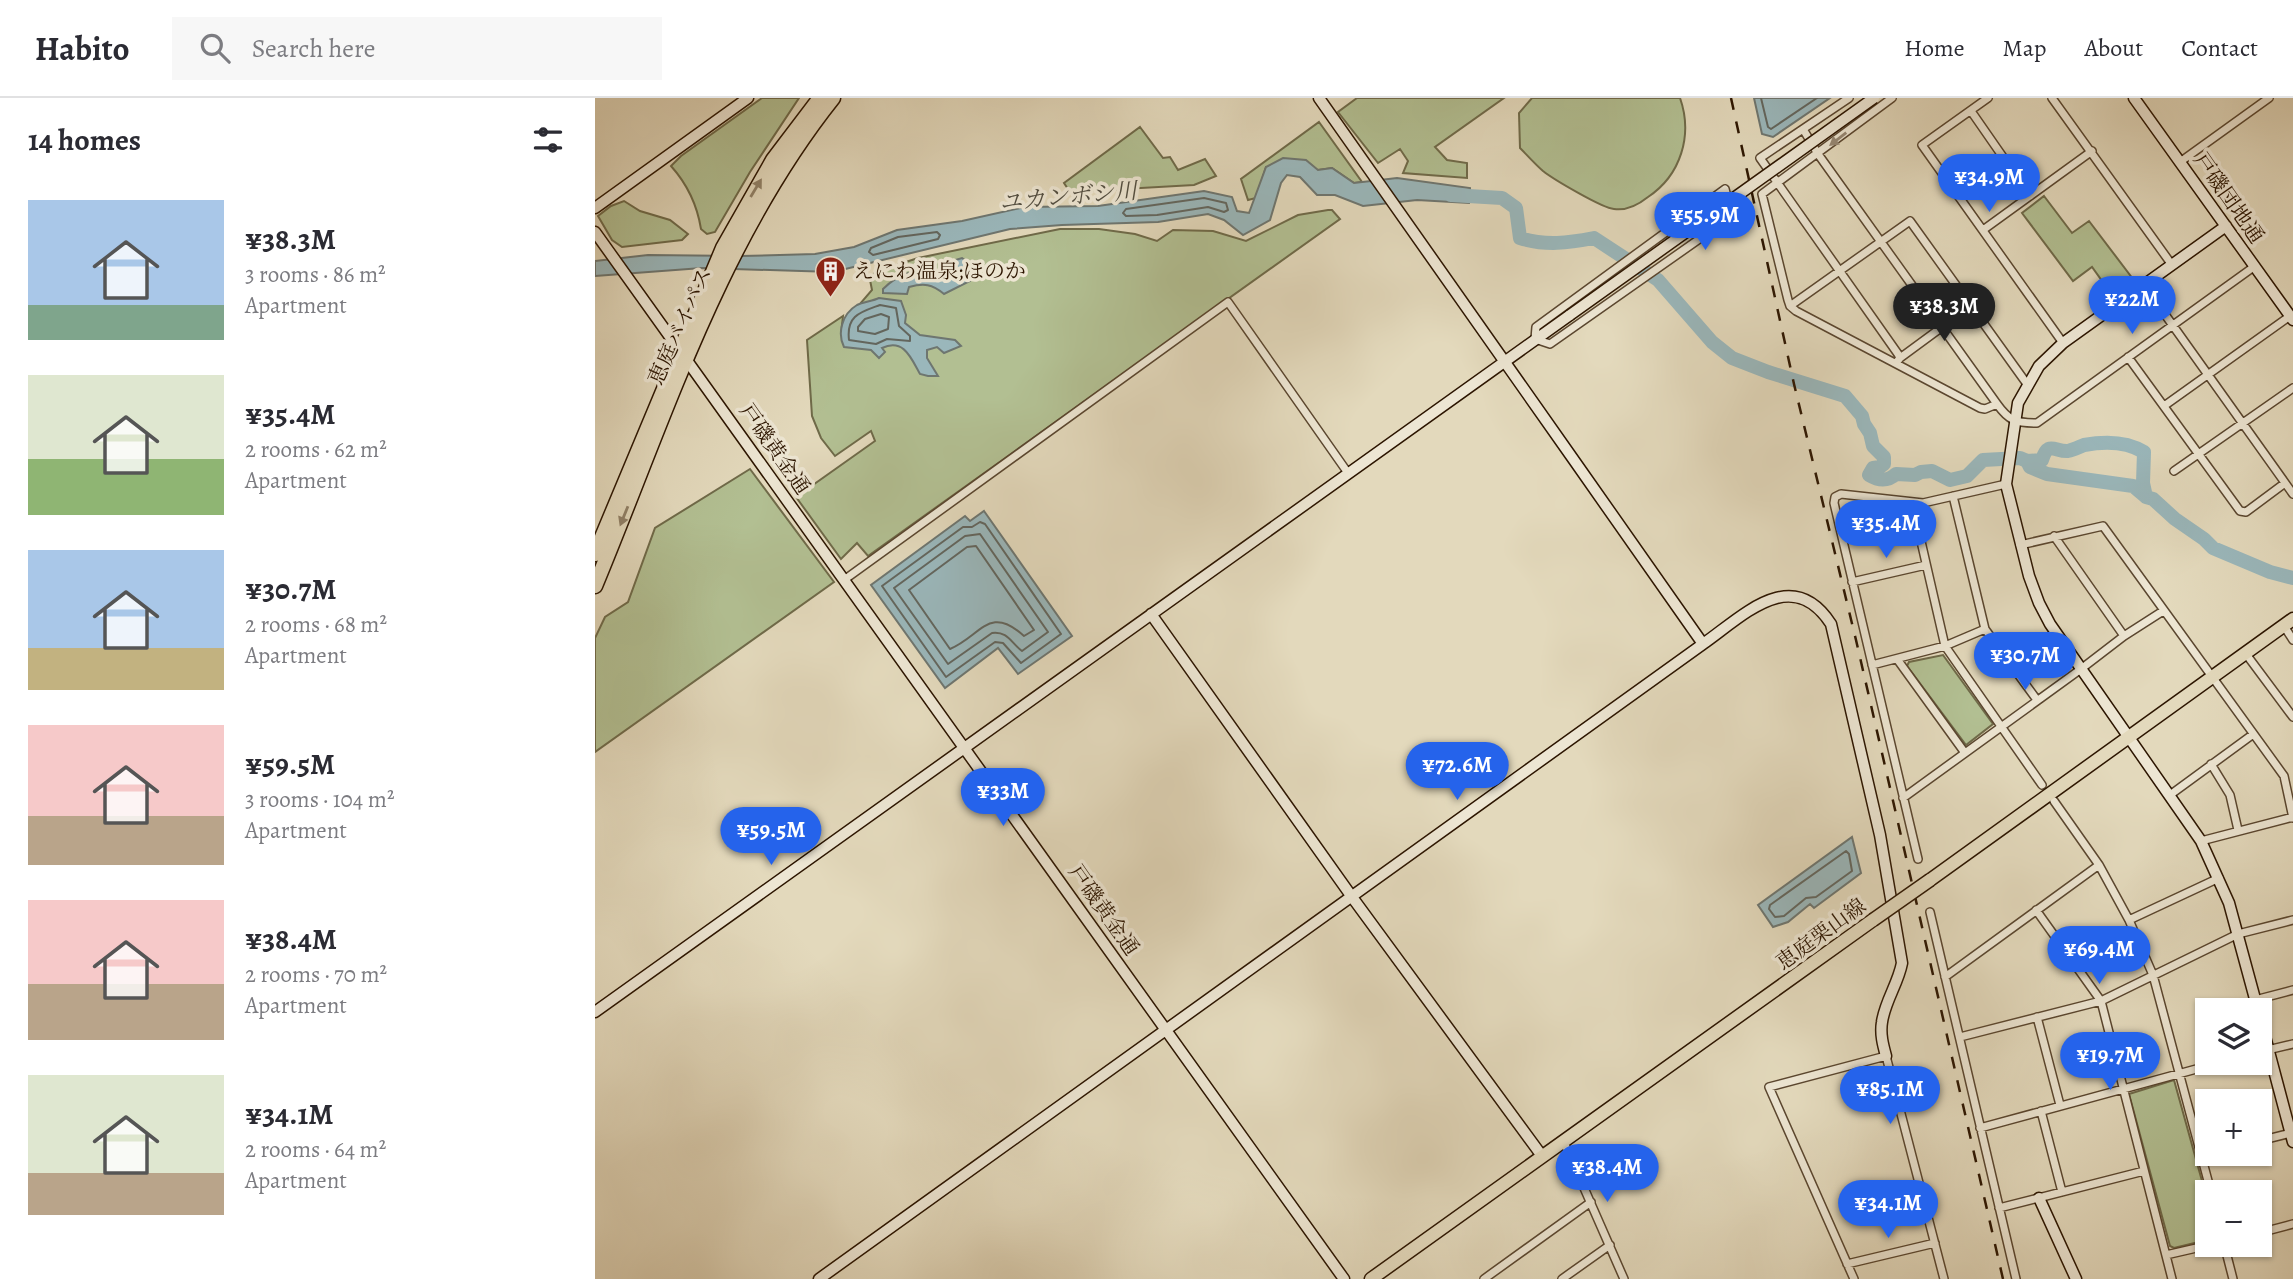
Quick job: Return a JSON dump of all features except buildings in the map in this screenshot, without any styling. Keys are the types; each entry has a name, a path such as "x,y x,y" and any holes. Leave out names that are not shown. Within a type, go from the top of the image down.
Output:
{"highway":[{"name":"恵庭バイパス","path":"595,554 719,272 773,160 820,98"},
{"name":"恵庭バイパス","path":"731,248 811,126 833,98"},
{"name":"恵庭バイパス","path":"595,586 683,354"}],"main road":[{"name":"恵庭栗山線","path":"1371,1279 2288,623"}],"street":[{"path":"595,208 748,98"},
{"path":"1319,98 1703,644"},
{"path":"1849,98 1760,158 1839,270 1898,361"},
{"path":"595,1012 1874,98"},
{"path":"1892,98 1762,194 1790,306 1898,361 1980,408 1985,409 1997,404"},
{"path":"1988,98 1922,145 2063,343"},
{"path":"2053,98 2172,265"},
{"name":"戸磯団地通","path":"2134,98 2292,318"},
{"path":"2180,162 2269,98"},
{"path":"1971,111 2030,196"},
{"path":"1803,129 2006,418 2014,421 2037,423 2255,266"},
{"path":"1983,230 2092,151"},
{"path":"1725,189 1732,216 1550,344 1535,339 1536,327 1725,189"},
{"path":"1790,306 1910,221 2027,384"},
{"path":"2226,226 2063,343 2039,366 2018,403 2006,484 2020,545 2039,603 2050,624 2201,841 2229,903 2255,998"},
{"name":"戸磯黄金通","path":"595,232 1344,1279"},
{"path":"2144,285 2293,494"},
{"path":"844,580 1228,302 1347,473"},
{"path":"1898,361 1972,305"},
{"path":"2164,406 2292,318"},
{"path":"2128,357 2240,511 2246,512 2285,483"},
{"path":"2174,471 2293,388"},
{"path":"1918,859 1833,503 1835,497 1841,494 1923,503 2006,484"},
{"path":"1953,496 1985,629 2037,700"},
{"path":"1912,502 1945,646 2042,785"},
{"path":"2020,545 2103,526 2284,776 2293,817 2201,841"},
{"path":"2054,536 2123,636"},
{"path":"1852,582 1926,565"},
{"path":"819,1279 1703,644 1767,600 1782,596 1794,596 1816,605 1831,624 1880,835 1902,963 1900,977 1889,999 1882,1024 1882,1036 1944,1279"},
{"path":"1903,798 2123,636 2164,611"},
{"path":"1151,614 1352,897 1542,1156"},
{"path":"2288,623 2293,640"},
{"path":"1872,665 1945,646 1985,629"},
{"path":"2246,654 2293,717"},
{"path":"1897,659 1965,753"},
{"path":"2170,794 2252,735"},
{"path":"2211,764 2230,795 2238,830"},
{"path":"2284,776 2293,769"},
{"path":"2054,801 2099,865 2129,920 2153,975 2195,1131"},
{"path":"1945,977 2099,865"},
{"path":"2129,920 2219,878"},
{"path":"2036,910 2101,1001 2171,1279"},
{"path":"1930,912 2016,1279"},
{"path":"1960,1037 2101,1001 2238,934 2293,919"},
{"path":"2272,1001 2293,990"},
{"path":"2037,1017 2060,1105"},
{"path":"2272,1049 2293,1044"},
{"path":"1854,1279 1769,1087 1886,1056"},
{"path":"1980,1128 2195,1070"},
{"path":"2272,1075 2292,1136 2272,1140"},
{"path":"2041,1111 2062,1192"},
{"path":"1563,1140 1624,1279"},
{"path":"1999,1208 2144,1171"},
{"path":"2039,1198 2076,1279"},
{"path":"1484,1279 1591,1202"},
{"path":"2272,1230 2293,1224"},
{"path":"1847,1264 1935,1243"},
{"path":"1562,1279 1610,1245"},
{"path":"2167,1255 2195,1248"},
{"path":"2227,1257 2232,1279"}],"green space":[{"path":"762,98 799,98 750,172 715,232 707,234 701,229 687,188 671,166"},
{"path":"1357,98 1504,98 1435,147 1447,160 1467,163 1467,178 1403,173 1408,161 1400,149 1378,163 1338,112"},
{"path":"1532,98 1680,98 1685,126 1676,166 1659,188 1636,205 1619,209 1599,204 1548,175 1520,148 1519,113"},
{"path":"1319,122 1362,182 1354,183 1332,168 1318,170 1266,167 1256,198 1248,200 1241,179"},
{"path":"1140,127 1163,158 1170,157 1178,170 1205,159 1216,176 1194,185 1070,192 1064,183"},
{"path":"2044,196 2072,233 2089,221 2136,283 2115,299 2092,267 2073,281 2022,213"},
{"path":"624,201 640,211 670,220 688,234 682,240 622,247 612,240 598,216 611,206"},
{"path":"1332,210 1340,219 868,556 857,543 841,559 796,497 875,441 871,431 835,456 821,438 812,416 807,340 843,316 842,325 872,290 870,280 875,272 918,258 1060,229 1099,229 1135,234 1157,241 1173,230 1213,231 1246,241 1298,215"},
{"path":"750,469 834,582 595,752 595,638 605,617 628,602 655,528"},
{"path":"1943,655 1993,724 1966,745 1907,666 1909,662"},
{"path":"2174,1080 2195,1156 2195,1166 2198,1166 2202,1180 2195,1180 2195,1243 2174,1248 2170,1246 2129,1094"}],"water":[{"path":"1754,98 1830,98 1773,137 1762,134"},
{"path":"1283,158 1306,160 1318,170 1332,168 1354,183 1397,178 1470,188 1469,203 1417,200 1363,206 1335,195 1317,195 1300,177 1287,175 1281,183 1270,220 1243,235 1224,220 1208,214 1158,222 1010,229 833,272 702,268 595,276 595,261 648,255 815,254 854,247 897,230 962,221 1025,207 1098,206 1204,191 1232,197 1237,211 1249,213 1266,167"},
{"path":"962,258 969,263 970,281 944,294 932,286 924,285 909,287 907,294 883,293 883,289 895,279 908,273 938,271 945,279 952,276 952,261"},
{"path":"879,298 901,301 906,315 905,323 920,335 955,340 961,346 944,353 937,347 927,350 927,358 938,376 920,374 906,351 896,346 882,348 885,352 879,358 871,350 844,347 841,330 848,313 857,305"},
{"path":"984,511 1072,636 1018,674 998,648 945,688 871,585 965,516 970,521"},
{"path":"1852,837 1861,873 1814,908 1810,904 1788,922 1773,927 1758,905"}],"waterway":[{"name":"ユカンボシ川","path":"1451,195 1502,198 1516,208 1520,238 1557,243 1594,238 1658,280 1712,342 1732,358 1845,396 1862,416 1873,446 1884,457 1884,464 1873,468 1869,475 1873,477 1883,480 1896,474 1915,475 1932,471 1950,480 1967,476 1983,460 2042,460 2047,450 2052,448 2068,451 2084,445 2123,444 2144,452 2143,483 2146,497 2153,499 2213,548 2270,572 2293,578"},
{"path":"2027,461 2030,467 2047,474 2133,486 2146,497"}],"railway":[{"path":"1731,98 1794,384 1856,640 2003,1279"}],"place":[{"name":"えにわ温泉;ほのか","path":"830,298"}]}
